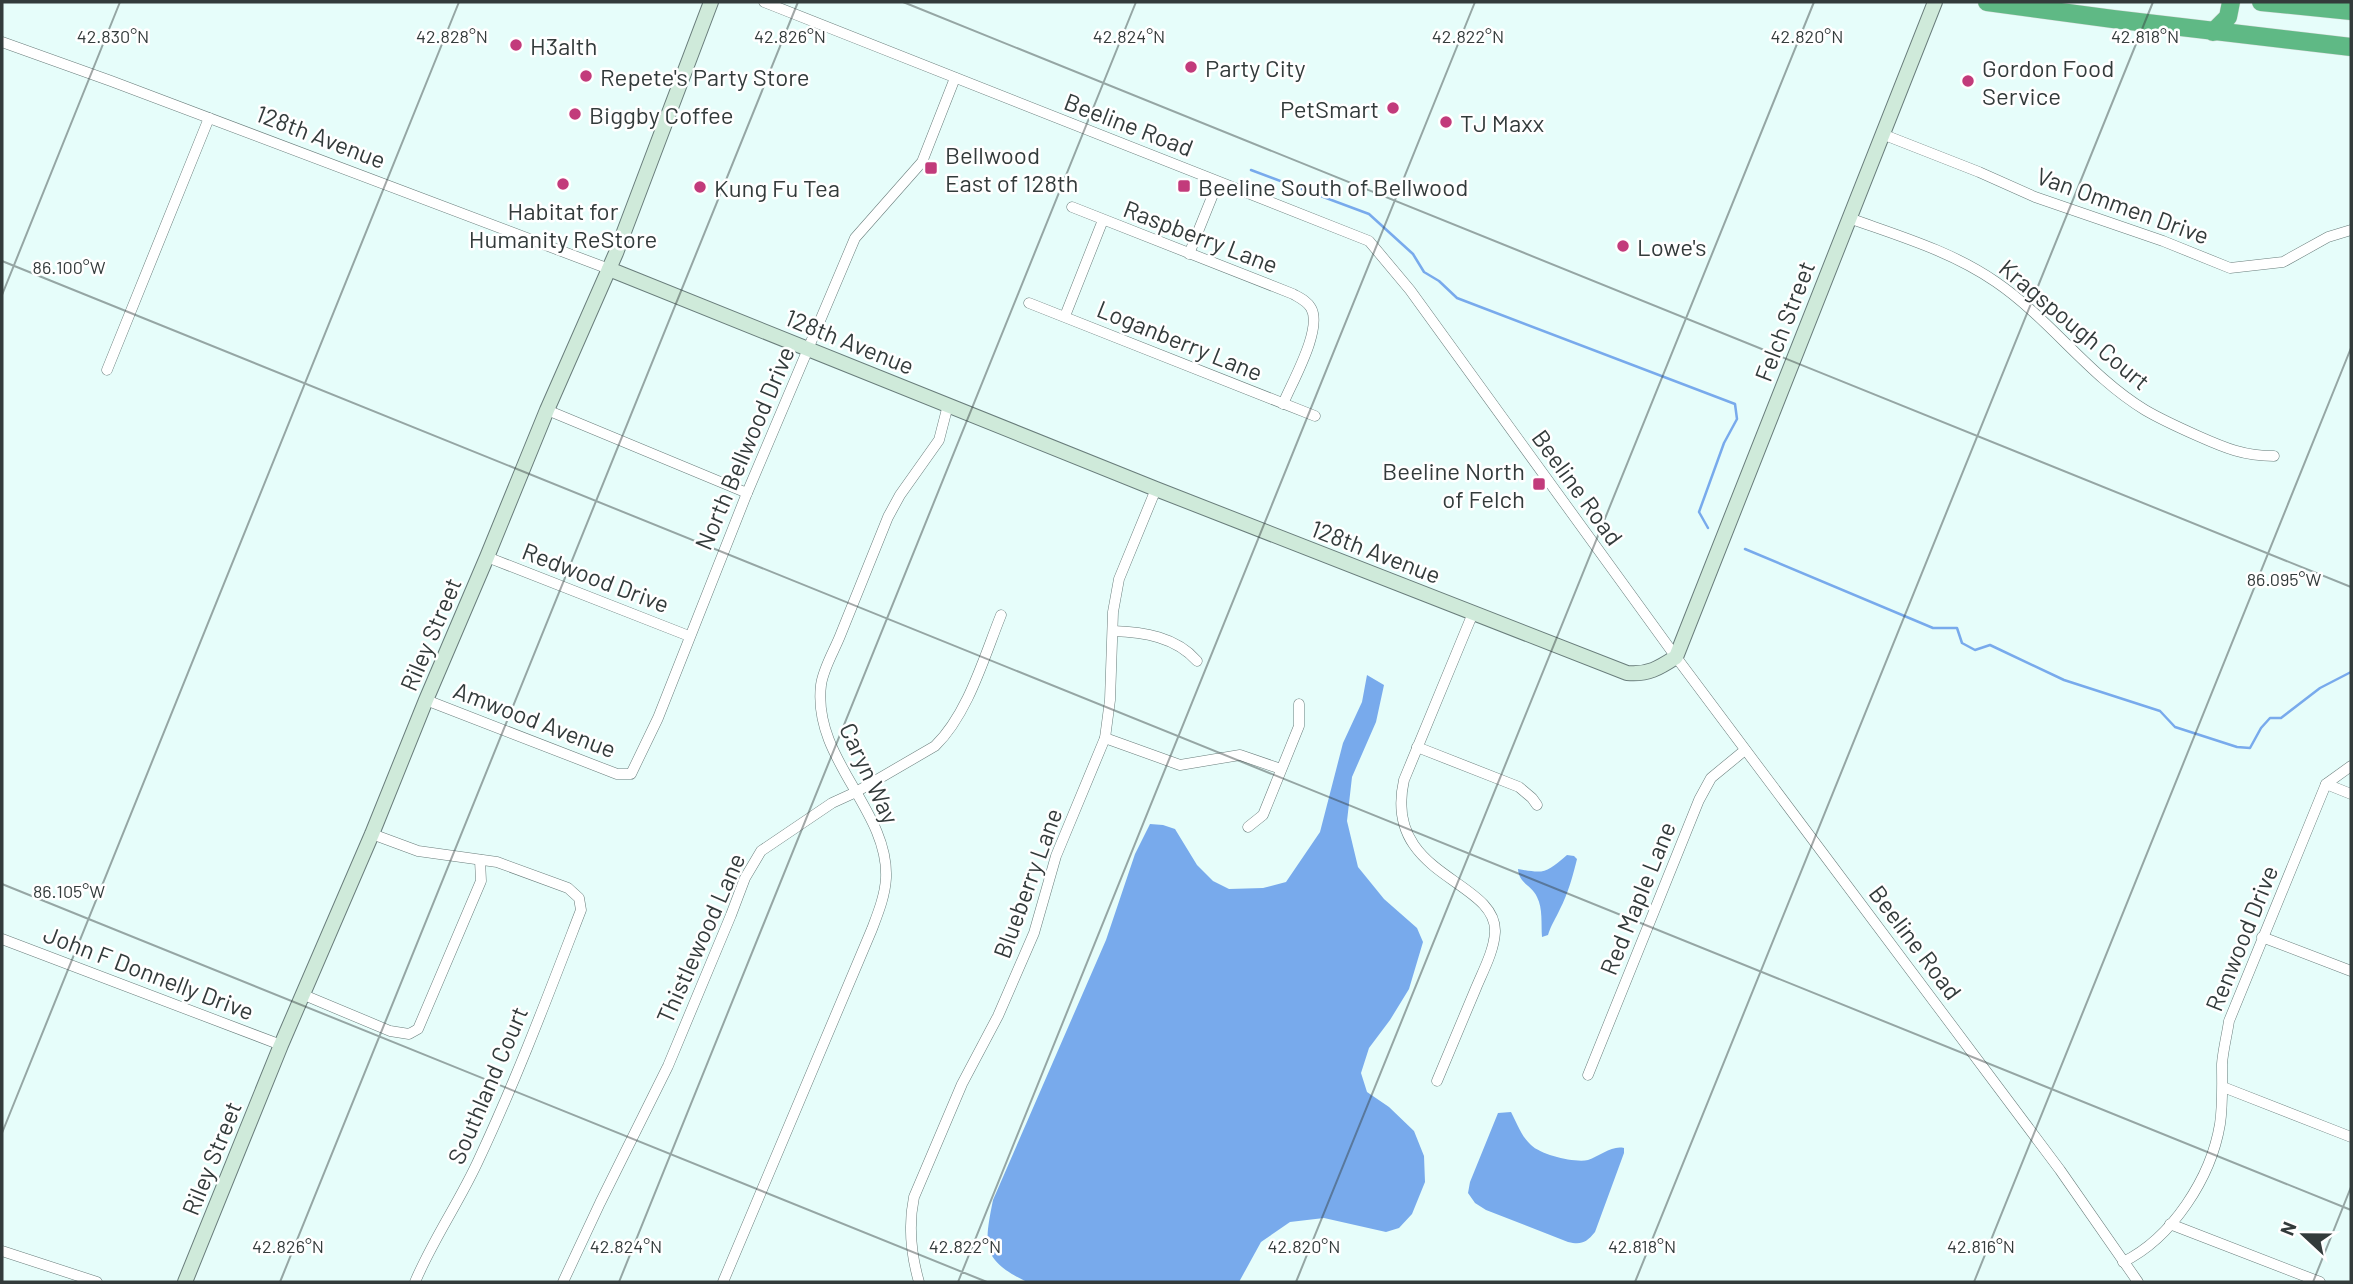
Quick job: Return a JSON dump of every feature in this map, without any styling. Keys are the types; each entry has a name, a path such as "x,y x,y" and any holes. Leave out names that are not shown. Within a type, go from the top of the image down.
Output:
{"highway":[{"path":"1987,2 2351,47"},
{"path":"2213,32 2228,17 2231,2"},
{"path":"2261,2 2351,11"}],"street":[{"name":"Beeline Road","path":"764,2 1369,241 1410,290 1676,657 2060,1170 2138,1282"},
{"name":"Felch Street","path":"1676,657 1935,2"},
{"name":"Riley Street","path":"185,1282 281,1045 372,834 547,410 609,270 714,3"},
{"name":"128th Avenue","path":"2,42 609,270 1156,489 1628,673 1642,675 1676,657"},
{"name":"North Bellwood Drive","path":"631,774 658,718 747,493 855,238 922,162 955,78"},
{"path":"107,370 209,118"},
{"name":"Van Ommen Drive","path":"1882,134 2035,197 2163,240 2230,268 2283,262 2328,237 2351,230"},
{"path":"1189,254 1219,182"},
{"name":"Raspberry Lane","path":"1072,207 1293,294 1307,303 1312,309 1312,336 1283,404"},
{"name":"Kragspough Court","path":"1849,218 1932,248 1994,280 2144,410 2211,442 2250,456 2274,456"},
{"path":"1065,316 1103,220"},
{"name":"Loganberry Lane","path":"1029,303 1315,416"},
{"name":"Caryn Way","path":"723,1282 881,902 886,878 883,855 873,824 847,779 824,729 821,684 888,517 939,440 948,405"},
{"path":"547,410 747,493"},
{"name":"Blueberry Lane","path":"919,1282 911,1250 911,1211 914,1197 957,1095 998,1016 1034,933 1056,856 1105,738 1110,700 1113,612 1119,579 1156,489"},
{"name":"Redwood Drive","path":"488,557 689,636"},
{"path":"1437,1081 1488,960 1495,933 1492,914 1486,905 1424,858 1414,845 1402,815 1401,792 1473,613"},
{"name":"Thistlewood Lane","path":"563,1282 668,1066 745,878 761,851 832,803 935,746 946,736 962,708 1001,615"},
{"path":"1113,631 1142,632 1180,645 1197,661"},
{"name":"Amwood Avenue","path":"426,700 617,774 631,774"},
{"path":"1248,827 1263,815 1299,726 1299,704"},
{"path":"1105,738 1180,765 1240,755 1281,769"},
{"path":"1417,747 1519,788 1537,805"},
{"name":"Red Maple Lane","path":"1588,1075 1699,800 1712,778 1745,750"},
{"name":"Renwood Drive","path":"2123,1262 2139,1254 2191,1198 2220,1126 2222,1063 2229,1021 2326,784 2351,766"},
{"path":"2326,784 2351,793"},
{"path":"304,995 390,1031 409,1034 418,1029 481,881 480,860 418,851 372,834"},
{"name":"Southland Court","path":"415,1282 428,1251 462,1195 480,1157 545,1003 580,910 579,898 568,888 497,862 480,860"},
{"path":"2262,937 2351,971"},
{"name":"John F Donnelly Drive","path":"2,939 281,1045"},
{"path":"2223,1087 2351,1137"},
{"path":"2169,1224 2320,1282"},
{"path":"2,1251 97,1282"}],"water":[{"path":"1367,675 1384,685 1376,722 1352,777 1347,821 1358,867 1384,899 1417,928 1423,942 1409,989 1369,1048 1361,1073 1367,1092 1389,1107 1414,1131 1424,1156 1425,1182 1412,1214 1399,1228 1386,1232 1324,1218 1290,1222 1261,1242 1239,1282 1027,1282 1012,1274 1001,1266 989,1250 988,1229 993,1200 1106,940 1135,854 1150,824 1175,829 1197,865 1213,881 1229,889 1263,888 1286,882 1320,832 1343,743 1362,702"},
{"path":"1567,855 1577,859 1570,884 1548,935 1542,937 1539,901 1521,878 1518,869 1545,871"},
{"path":"1511,1112 1528,1141 1536,1149 1550,1155 1582,1161 1615,1148 1624,1148 1595,1232 1586,1241 1568,1242 1486,1210 1475,1203 1468,1193 1498,1113"}],"waterway":[{"path":"1251,170 1369,214 1413,254 1424,272 1439,281 1457,298 1735,404 1737,419 1724,443 1699,512 1708,528"},
{"path":"1745,549 1933,628 1957,628 1962,643 1975,650 1990,645 2064,680 2160,711 2175,727 2237,747 2250,748 2270,718 2281,718 2320,688 2351,672"}],"place":[{"name":"H3alth","path":"516,45"},
{"name":"Party City","path":"1191,67"},
{"name":"Repete's Party Store","path":"586,76"},
{"name":"Gordon Food Service","path":"1968,81"},
{"name":"PetSmart","path":"1393,108"},
{"name":"Biggby Coffee","path":"575,114"},
{"name":"TJ Maxx","path":"1446,122"},
{"name":"Bellwood East of 128th","path":"931,168"},
{"name":"Habitat for Humanity ReStore","path":"563,184"},
{"name":"Beeline South of Bellwood","path":"1184,186"},
{"name":"Kung Fu Tea","path":"700,187"},
{"name":"Lowe's","path":"1623,246"},
{"name":"Beeline North of Felch","path":"1539,484"}]}
